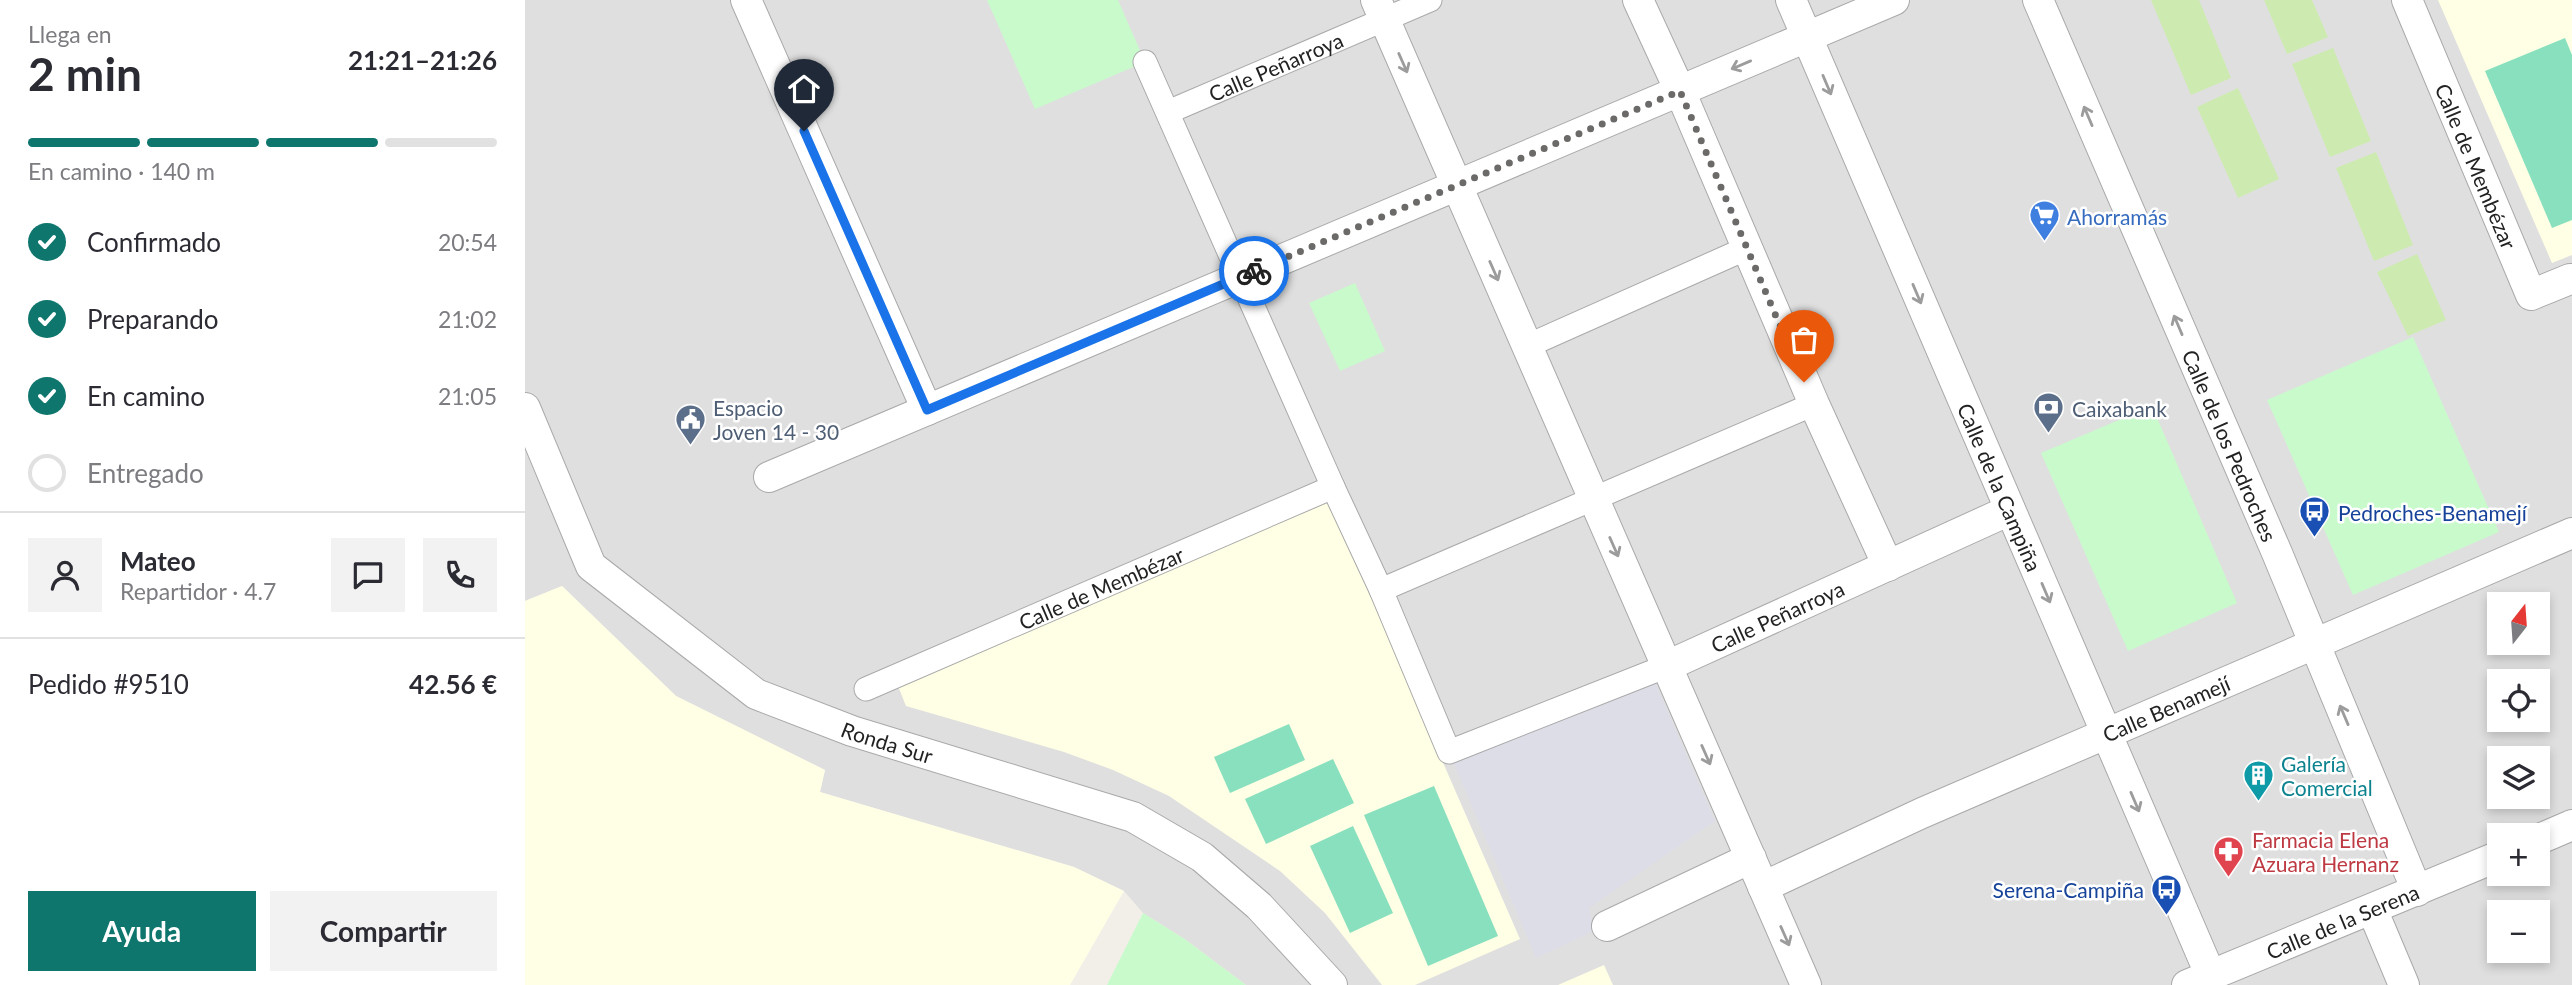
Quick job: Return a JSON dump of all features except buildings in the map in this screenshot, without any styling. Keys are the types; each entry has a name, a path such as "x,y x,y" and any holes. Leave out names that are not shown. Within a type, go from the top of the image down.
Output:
{"street":[{"path":"746,0 927,410"},
{"name":"Calle Peñarroya","path":"1168,112 1380,10 1430,0"},
{"path":"1638,0 1680,91 1745,248 1888,566"},
{"name":"Calle de la Campiña","path":"1790,0 2106,734 2198,980"},
{"path":"769,477 1894,0"},
{"name":"Calle de los Pedroches","path":"2038,0 2314,642 2417,891"},
{"name":"Calle de Membézar","path":"2407,0 2531,295 2570,279"},
{"path":"1380,10 1806,985"},
{"path":"1145,62 1381,590 1814,404"},
{"path":"1527,346 1745,248"},
{"name":"Ronda Sur","path":"525,408 591,566 756,694 852,731 1133,817 1202,858 1259,906 1332,985"},
{"name":"Calle de Membézar","path":"866,689 1333,486"},
{"name":"Calle Peñarroya","path":"1381,590 1448,752 1667,666 2010,510"},
{"name":"Calle Benamejí","path":"1763,887 1922,813 2572,533"},
{"path":"2550,834 2572,825"},
{"path":"1607,926 1751,859"},
{"name":"Calle de la Serena","path":"2198,980 2487,861"},
{"path":"2372,909 2404,985"}],"shaded area":[{"path":"525,0 2572,0 2572,985 1246,985 1186,940 1143,913 1124,891 1074,867 820,792 825,770 676,696 562,586 525,601"},
{"path":"2438,0 2572,0 2572,255 2552,263"},
{"path":"1328,499 1520,939 1415,985 1382,985 1325,913 1280,871 1169,796 1113,770 1064,752 906,706 898,686"},
{"path":"562,586 676,696 825,770 820,792 1074,867 1124,891 1070,985 525,985 525,601"},
{"path":"1651,673 1715,821 1589,908 1594,931 1536,958 1449,752"},
{"path":"1604,965 1613,985 1558,985"}],"green space":[{"path":"987,0 1118,0 1145,62 1035,109"},
{"path":"2151,0 2199,0 2231,78 2191,95"},
{"path":"2264,0 2312,0 2328,37 2287,54"},
{"path":"2565,38 2572,55 2572,220 2552,228 2485,71"},
{"path":"2333,48 2371,141 2330,157 2292,64"},
{"path":"2238,88 2279,179 2238,198 2197,107"},
{"path":"2376,152 2413,245 2374,261 2336,168"},
{"path":"2417,254 2446,320 2408,336 2377,272"},
{"path":"1355,283 1385,351 1340,371 1309,303"},
{"path":"2413,337 2499,532 2353,595 2267,400"},
{"path":"2152,406 2237,603 2128,651 2041,453"},
{"path":"1289,724 1305,760 1230,793 1214,757"},
{"path":"1333,759 1354,803 1266,844 1245,799"},
{"path":"1434,786 1498,936 1428,966 1364,815"},
{"path":"1353,826 1393,913 1350,933 1310,846"},
{"path":"1143,913 1186,940 1246,985 1107,985"}],"way so far":[{"path":"1254,271 1680,91 1804,382"}],"place":[{"name":"Ahorramás","path":"2044,243"},
{"name":"Caixabank","path":"2049,435"},
{"name":"Espacio Joven 14 - 30","path":"690,446"},
{"name":"Pedroches-Benamejí","path":"2315,539"},
{"name":"Galería Comercial","path":"2258,802"},
{"name":"Farmacia Elena Azuara Hernanz","path":"2229,878"},
{"name":"Serena-Campiña","path":"2167,916"}],"route":[{"path":"804,131 927,410 1254,271"}]}
